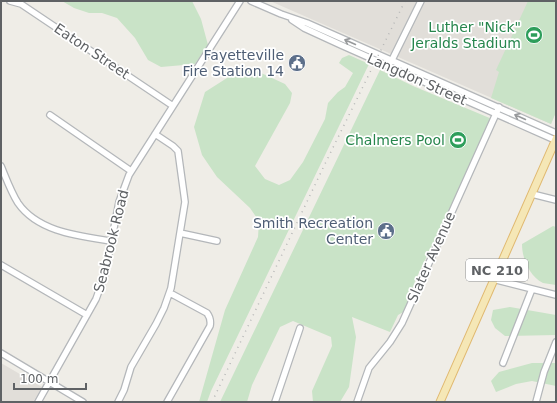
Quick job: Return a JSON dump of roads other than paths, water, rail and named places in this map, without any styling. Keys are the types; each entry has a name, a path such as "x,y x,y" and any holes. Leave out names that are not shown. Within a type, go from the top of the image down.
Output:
{"main road":[{"name":"NC 210","path":"440,402 556,137"}],"street":[{"name":"Eaton Street","path":"10,1 21,4 172,106"},
{"name":"Seabrook Road","path":"38,402 101,287 119,202 131,171 240,1"},
{"name":"Langdon Street","path":"251,1 307,23 498,107 556,137"},
{"path":"389,66 421,1"},
{"name":"Langdon Street","path":"281,14 304,28 495,114 556,137"},
{"name":"Slater Avenue","path":"357,402 369,368 390,342 402,323 498,107"},
{"path":"50,115 131,171"},
{"path":"118,402 124,390 130,367 156,324 170,293 180,233 185,196 181,178 179,154 173,146 155,134"},
{"path":"1,166 16,200 22,208 35,219 46,226 74,235 111,241"},
{"path":"532,194 556,200"},
{"path":"180,233 218,241"},
{"path":"1,265 87,315"},
{"path":"493,279 556,296"},
{"path":"503,363 532,289"},
{"path":"167,402 211,322 206,313 170,293"},
{"path":"275,402 300,328"},
{"path":"536,402 544,372 556,342"},
{"path":"1,354 84,402"}],"railway":[{"path":"212,402 323,168 405,1"}],"place":[{"name":"Luther \"Nick\" Jeralds Stadium","path":"534,35"},
{"name":"Fayetteville Fire Station 14","path":"297,63"},
{"name":"Chalmers Pool","path":"458,140"},
{"name":"Smith Recreation Center","path":"386,231"}]}
